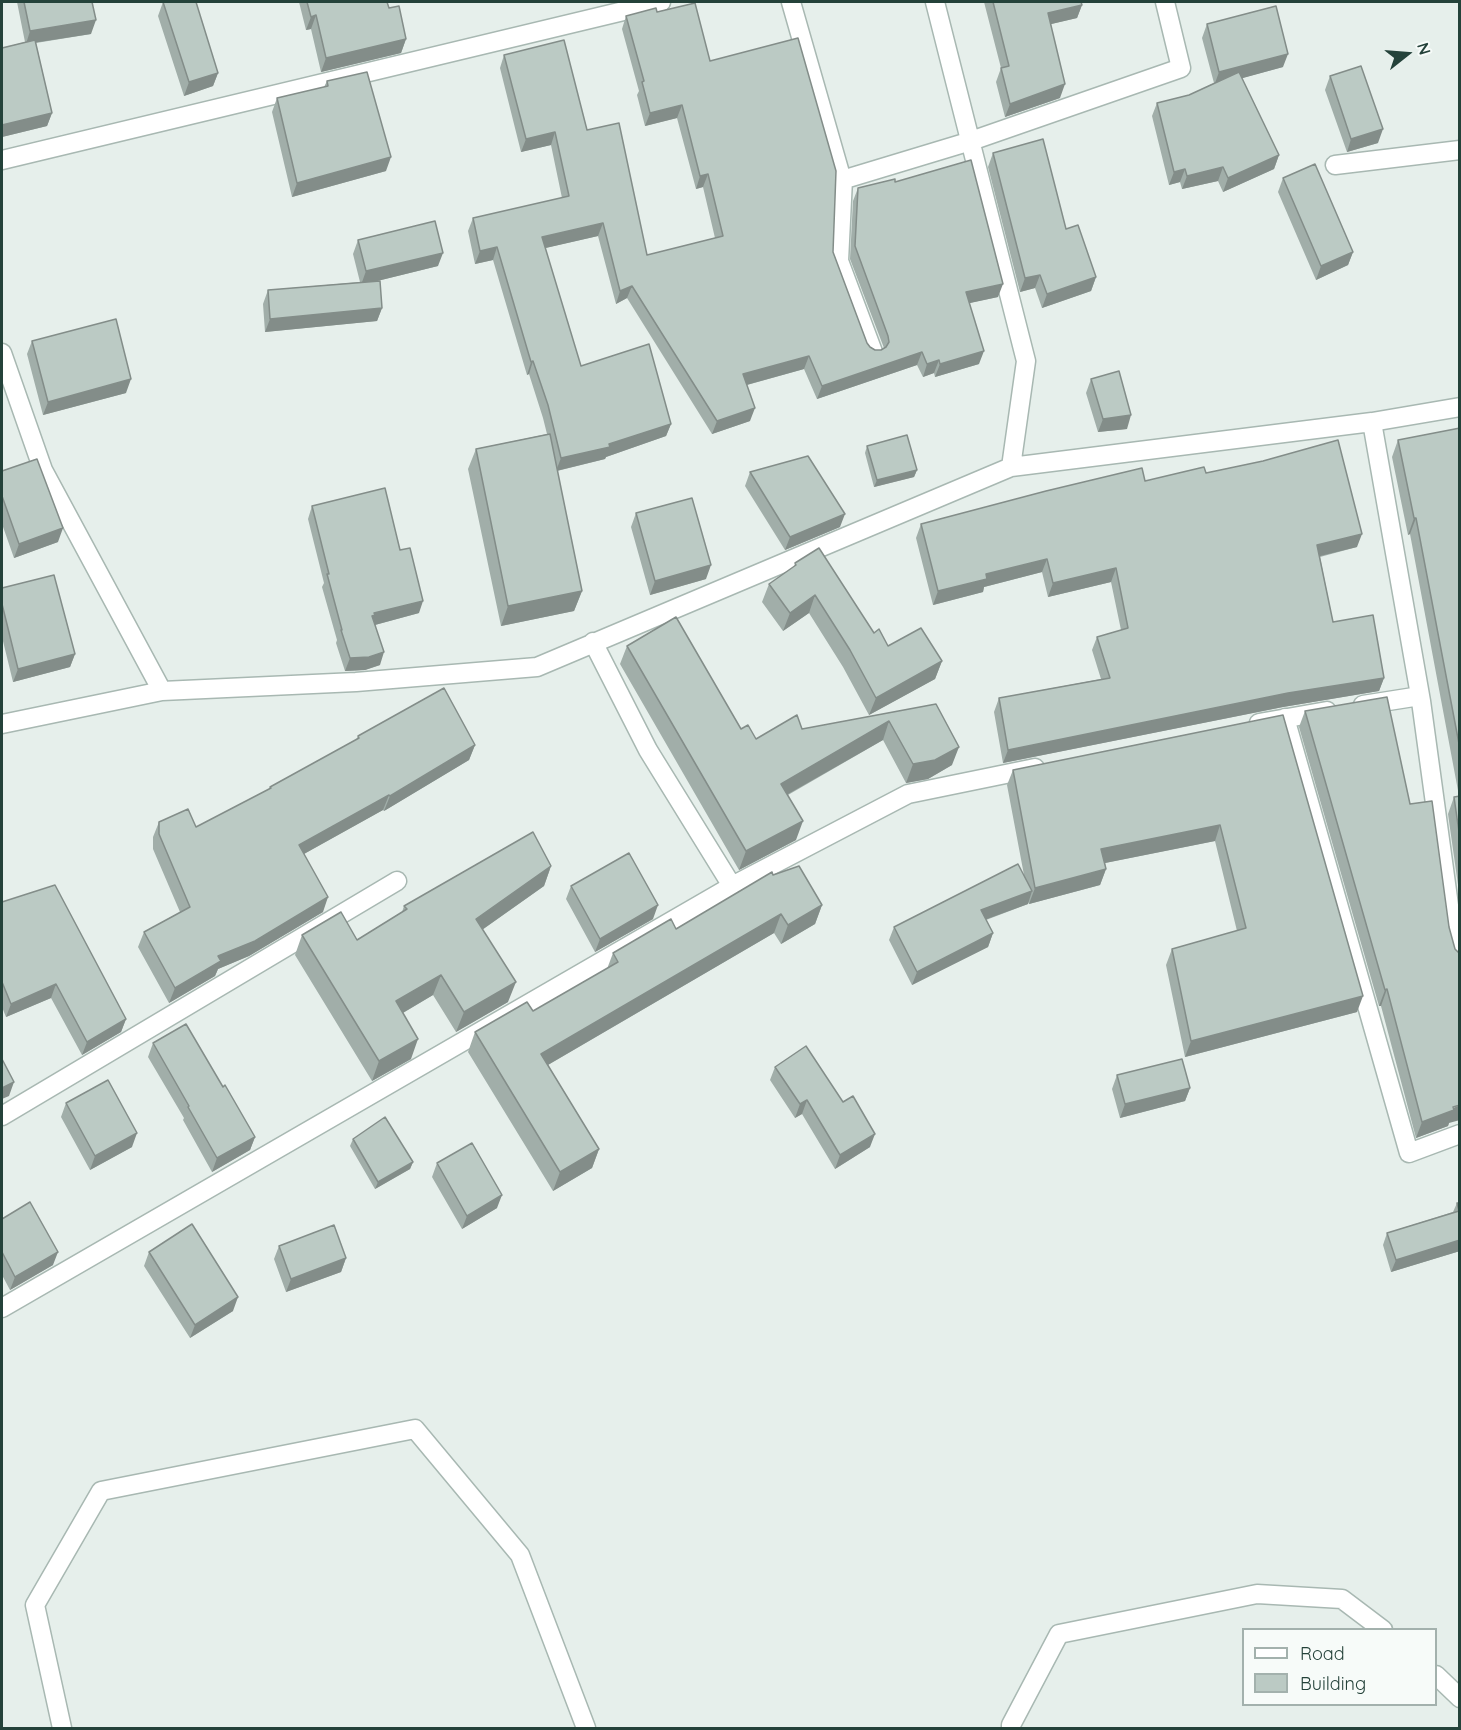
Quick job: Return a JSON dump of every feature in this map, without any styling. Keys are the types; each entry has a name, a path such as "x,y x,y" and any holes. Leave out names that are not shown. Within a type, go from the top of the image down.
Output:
{"street":[{"path":"2,160 661,2"},
{"path":"791,2 843,179 839,261 873,352"},
{"path":"935,2 1026,360 1011,467"},
{"path":"843,179 971,141 1181,68 1165,2"},
{"path":"1335,165 1460,150"},
{"path":"2,353 43,470 162,691"},
{"path":"2,724 162,691 356,682 537,667 1011,467 1372,422 1460,407"},
{"path":"1372,422 1420,696 1454,942 1460,962"},
{"path":"592,642 648,750 732,886"},
{"path":"1239,727 1420,696"},
{"path":"1285,718 1409,1153 1460,1134"},
{"path":"2,1308 732,886 908,794 1056,764"},
{"path":"2,1116 397,881"},
{"path":"62,1728 35,1605 101,1491 415,1429 520,1555 586,1728"},
{"path":"1011,1728 1059,1634 1257,1594 1342,1599 1382,1628"},
{"path":"1437,1676 1460,1698"}],"building":[{"path":"24,2 92,2 96,20 30,31"},
{"path":"163,2 196,2 218,73 189,82"},
{"path":"307,2 387,2 389,8 399,6 406,39 326,58 316,15 311,17"},
{"path":"993,2 1081,2 1082,5 1048,13 1065,84 1010,104 1001,68 1009,66"},
{"path":"695,3 710,61 798,38 836,171 833,252 867,343 875,350 881,350 889,342 855,246 858,188 895,179 895,182 971,160 1003,284 966,292 984,351 940,364 939,360 927,364 922,352 822,386 809,356 743,374 755,408 717,421 632,286 620,291 603,223 542,237 581,366 649,344 671,424 609,444 610,447 561,458 548,405 533,361 531,362 497,247 480,251 473,218 569,196 555,132 526,139 504,55 564,40 587,130 619,123 647,255 723,236 708,174 700,176 682,105 650,113 642,82 644,81 626,16 656,8 657,12"},
{"path":"1276,6 1288,54 1219,72 1207,24"},
{"path":"35,40 52,113 2,125 2,48"},
{"path":"1361,66 1383,129 1351,139 1330,76"},
{"path":"367,72 391,157 297,183 277,98 328,86 327,81"},
{"path":"1239,72 1279,155 1228,178 1223,167 1187,176 1185,169 1174,172 1157,103 1189,95"},
{"path":"1043,139 1066,229 1078,225 1096,277 1047,294 1040,275 1025,278 993,153"},
{"path":"1315,164 1353,252 1321,266 1283,178"},
{"path":"435,221 443,253 366,271 358,240"},
{"path":"380,281 382,308 270,319 268,290"},
{"path":"116,319 131,379 48,402 32,341"},
{"path":"1119,371 1131,415 1103,419 1091,379"},
{"path":"1460,428 1460,749 1416,518 1414,518 1398,440"},
{"path":"550,434 582,591 508,606 476,449"},
{"path":"907,435 917,470 877,480 867,446"},
{"path":"1338,440 1362,534 1317,545 1333,622 1373,615 1384,678 1288,693 1008,750 999,698 1110,678 1097,637 1128,628 1116,568 1053,583 1047,559 986,574 987,579 938,591 921,524 1142,468 1145,481 1204,467 1206,473 1263,461"},
{"path":"808,456 845,514 790,537 750,472"},
{"path":"37,459 63,528 19,544 2,496 2,471"},
{"path":"385,488 400,550 410,548 423,601 374,613 375,615 372,616 384,652 369,657 350,658 327,574 329,574 312,506"},
{"path":"692,498 711,565 655,581 636,513"},
{"path":"819,548 874,633 879,629 888,646 921,628 942,661 876,698 850,650 815,595 790,613 769,584 796,565 795,563"},
{"path":"54,575 75,654 18,669 2,604 2,588"},
{"path":"676,617 741,729 748,725 756,739 797,715 802,729 936,704 959,747 935,760 913,764 889,721 781,784 803,821 746,851 627,646"},
{"path":"444,688 475,745 390,796 299,845 328,897 255,941 218,956 221,961 175,988 144,932 190,907 159,834 159,822 188,809 196,827 271,788"},
{"path":"1387,697 1410,804 1432,801 1449,927 1455,949 1460,954 1460,1105 1453,1107 1454,1110 1422,1122 1387,989 1385,990 1305,711"},
{"path":"1283,715 1363,996 1191,1041 1172,949 1246,928 1220,825 1101,849 1106,869 1035,888 1013,770"},
{"path":"1460,796 1460,839 1454,797"},
{"path":"533,832 551,866 476,919 516,982 464,1012 441,975 396,1001 418,1039 379,1061 302,935 341,912 357,940 407,909 404,906"},
{"path":"629,853 658,905 600,939 571,886"},
{"path":"1018,864 1032,891 981,910 993,933 917,972 894,927"},
{"path":"799,866 822,905 788,925 781,914 541,1054 599,1149 560,1172 475,1032 527,1002 533,1011 618,962 613,953 671,919 676,929 772,872 773,875"},
{"path":"55,885 126,1019 87,1042 56,984 11,1004 2,982 2,902"},
{"path":"186,1024 255,1137 217,1158 153,1043"},
{"path":"806,1046 843,1102 853,1096 875,1134 840,1155 807,1100 800,1104 775,1067"},
{"path":"2,1059 14,1082 2,1088"},
{"path":"1182,1059 1190,1088 1125,1104 1117,1075"},
{"path":"108,1080 137,1133 95,1156 66,1103"},
{"path":"385,1117 413,1162 378,1182 353,1139"},
{"path":"472,1143 502,1195 467,1216 437,1163"},
{"path":"30,1202 58,1252 15,1277 2,1252 2,1219"},
{"path":"1457,1203 1460,1203 1460,1240 1396,1260 1387,1233 1459,1211"},
{"path":"192,1224 238,1297 195,1325 149,1252"},
{"path":"334,1225 346,1258 291,1279 279,1246"}]}
